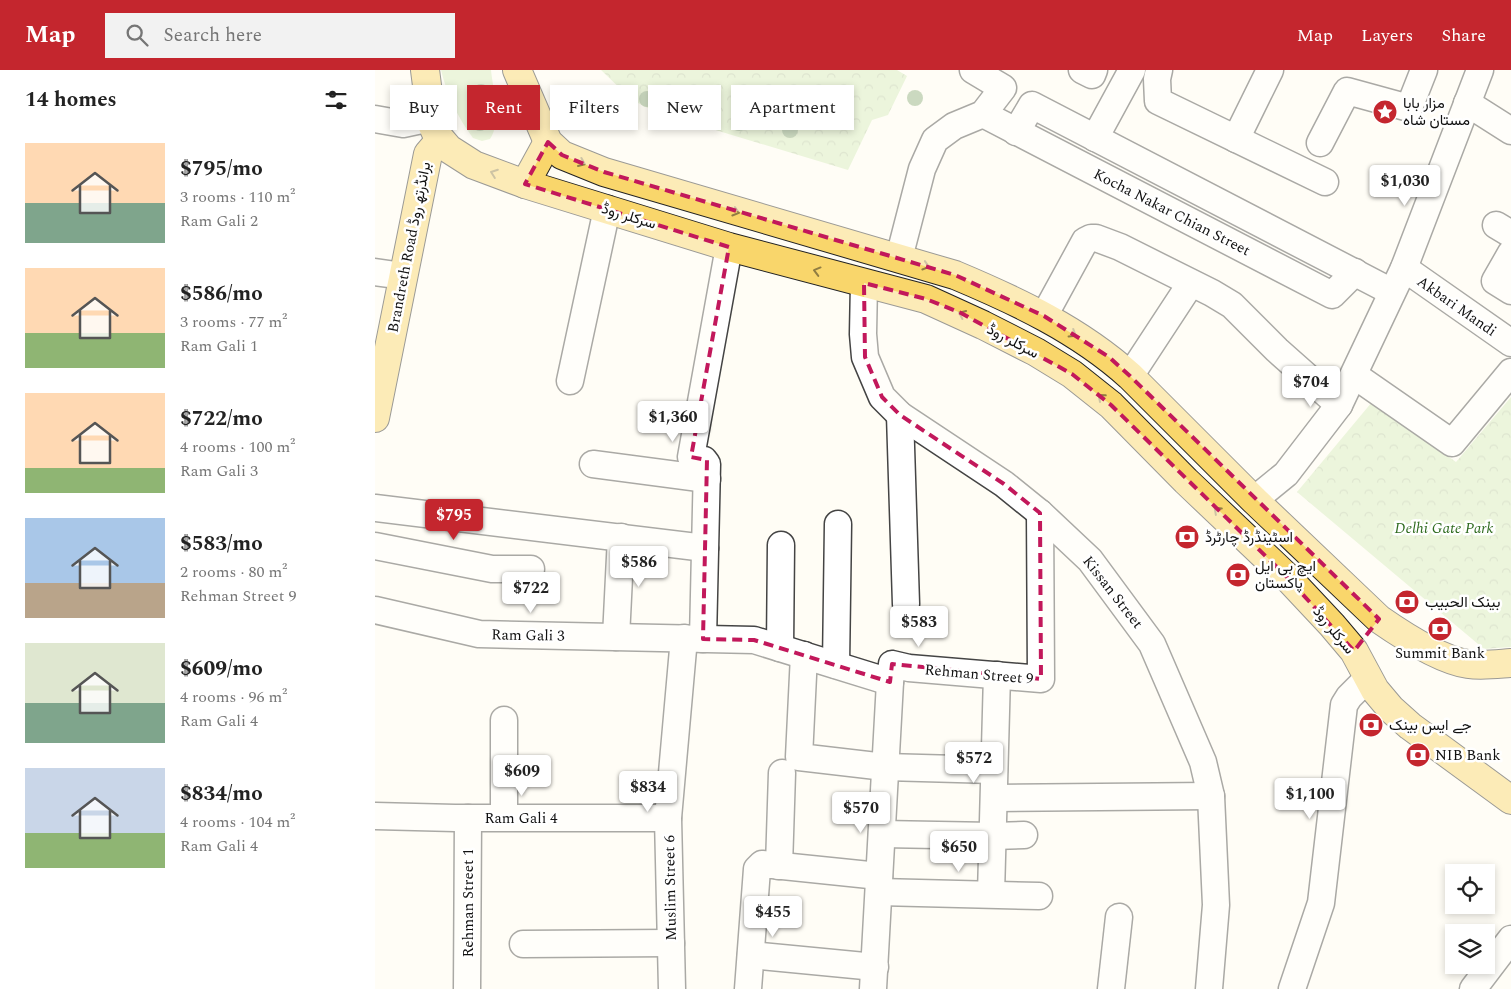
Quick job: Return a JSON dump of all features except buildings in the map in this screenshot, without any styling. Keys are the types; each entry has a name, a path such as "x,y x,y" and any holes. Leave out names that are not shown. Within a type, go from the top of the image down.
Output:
{"main road":[{"path":"425,70 428,85"},
{"path":"517,70 548,142 562,155 603,172 955,275 997,292 1044,316 1109,357 1254,500 1379,619 1413,641 1451,659 1468,664 1511,663"},
{"name":"Brandreth Road برانڈرتھ روڈ","path":"375,418 381,353 403,276 435,130"},
{"name":"سرکلر روڈ","path":"436,130 461,158 474,165 525,184 729,247 925,299 961,314 1036,352 1072,374 1111,406 1186,481 1287,577 1332,625 1353,652 1386,704 1410,726 1511,800"},
{"path":"525,184 548,142"},
{"path":"1353,652 1365,633 1379,619"}],"street":[{"path":"973,70 1032,105 1392,292"},
{"path":"1081,70 1091,76 1094,70"},
{"path":"1095,138 1132,70"},
{"path":"1236,139 1270,70"},
{"path":"1319,143 1347,91 1409,108 1424,70"},
{"name":"Akbari Mandi","path":"1254,500 1286,474 1339,405 1404,268 1480,70"},
{"path":"1163,71 1158,102 1325,182"},
{"path":"899,258 922,169 935,140 954,126 983,114 1003,88"},
{"path":"1467,103 1511,131"},
{"path":"1016,132 1032,105"},
{"name":"Kocha Nakar Chian Street","path":"983,114 1332,295 1355,272"},
{"path":"375,119 390,122"},
{"path":"571,381 607,209"},
{"path":"1044,316 1085,241 1091,238 1120,247 1232,305 1277,350 1339,405"},
{"path":"593,464 707,480 706,462 695,461 691,457 729,247"},
{"path":"1511,253 1495,281 1511,291"},
{"name":"Akbari Mandi","path":"1404,268 1511,343"},
{"path":"375,272 403,276"},
{"name":"Kissan Street","path":"864,283 863,334 865,357 882,397 900,415 1004,484 1040,513 1090,560 1153,644 1203,762 1211,796 1216,905 1209,989"},
{"path":"1129,376 1191,283"},
{"path":"1353,375 1451,443 1511,372"},
{"path":"900,415 906,604"},
{"name":"Muslim Street 6","path":"673,989 668,818 705,548 707,480"},
{"path":"375,508 705,548"},
{"name":"Rehman Street 9","path":"890,682 891,664 909,668 1041,679 1040,513"},
{"path":"836,666 838,524"},
{"path":"617,637 621,538"},
{"path":"781,545 792,652 799,757 885,767 994,770"},
{"path":"375,546 492,569 531,569"},
{"name":"Ram Gali 3","path":"375,610 479,634 694,639"},
{"path":"694,639 754,640 890,682 874,978 751,955"},
{"path":"991,894 997,675"},
{"path":"1292,989 1321,903 1344,705 1349,697 1368,678"},
{"path":"504,720 504,817"},
{"path":"779,866 783,773"},
{"path":"995,798 1211,796"},
{"name":"Ram Gali 4","path":"375,816 668,818"},
{"name":"Rehman Street 1","path":"467,989 468,818"},
{"path":"882,834 1024,835"},
{"path":"748,989 757,869 761,864 879,884 991,894 1039,896"},
{"path":"1111,989 1119,917"},
{"path":"1473,989 1511,939"},
{"path":"523,944 671,943"}],"highlighted area":[{"path":"548,142 562,155 604,172 955,275 1044,316 1109,357 1379,619 1354,651 1287,577 1111,405 1072,374 961,313 926,299 864,283 865,357 882,397 900,415 1004,484 1040,513 1041,679 892,664 890,682 754,640 703,639 707,460 691,457 729,247 525,184"}],"green space":[{"path":"441,70 491,70 493,85 467,85 467,128 457,112 457,85 445,85"},
{"path":"601,70 897,70 907,76 888,115 872,120 848,170 716,130 721,130 721,85 648,85 648,108 638,103 638,85 616,85"},
{"path":"468,130 494,130 490,139 482,141 473,138"},
{"name":"Delhi Gate Park","path":"1511,397 1511,647 1484,649 1297,492 1372,402 1456,462"}],"place":[{"name":"مزار بابا مستان شاہ","path":"1385,112"},
{"name":"اسٹینڈرڈ چارٹرڈ","path":"1187,537"},
{"name":"ایچ بی ایل پاکستان","path":"1238,575"},
{"name":"بينک الحبيب","path":"1407,602"},
{"name":"Summit Bank","path":"1440,629"},
{"name":"جے ایس بینک","path":"1371,725"},
{"name":"NIB Bank","path":"1418,755"}]}
